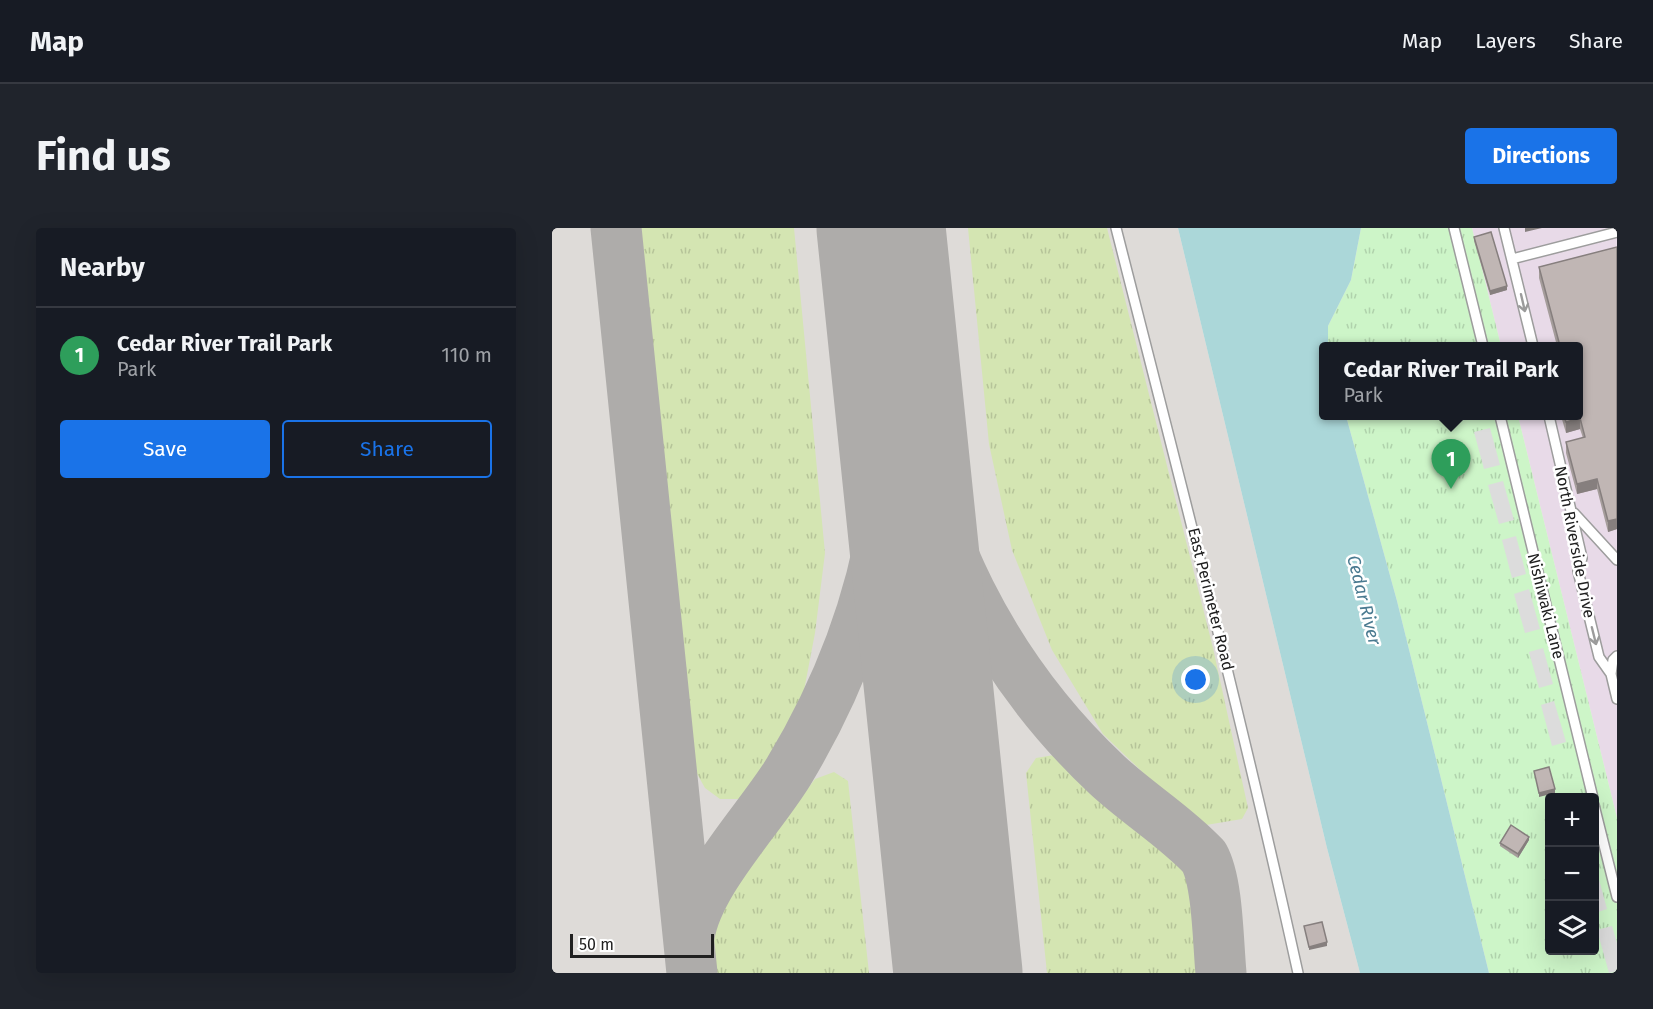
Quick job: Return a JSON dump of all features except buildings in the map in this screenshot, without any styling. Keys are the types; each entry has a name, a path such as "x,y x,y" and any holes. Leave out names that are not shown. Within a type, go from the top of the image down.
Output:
{"lane":[{"name":"East Perimeter Road","path":"1116,228 1209,587 1259,794 1298,973"},
{"path":"1454,228 1482,342"},
{"path":"1504,228 1532,342"},
{"path":"1512,259 1617,232"},
{"name":"Nishiwaki Lane","path":"1501,420 1592,793"},
{"name":"North Riverside Drive","path":"1550,420 1582,558 1578,571 1599,657 1611,674 1617,699"},
{"path":"1572,511 1617,560"},
{"path":"1611,674 1613,660 1617,656"},
{"path":"1599,825 1617,897"}],"shaded area":[{"path":"552,228 1178,228 1327,848 1360,973 552,973"},
{"path":"1472,228 1617,228 1617,818 1519,420 1583,420 1583,342 1500,342"},
{"path":"1490,428 1500,465 1484,469 1474,432"},
{"path":"1503,481 1514,520 1499,524 1488,485"},
{"path":"1516,536 1526,574 1512,578 1502,540"},
{"path":"1529,589 1540,629 1525,633 1514,594"},
{"path":"1543,648 1553,684 1539,688 1529,652"},
{"path":"1554,701 1566,742 1552,746 1541,705"},
{"path":"1599,879 1607,909 1599,912"},
{"path":"1612,926 1617,943 1617,971 1609,973 1599,929"}],"green space":[{"path":"641,228 794,228 825,553 815,633 802,701 780,757 759,788 743,799 720,799 705,788 696,772"},
{"path":"968,228 1107,228 1213,648 1248,808 1242,819 1206,825 1188,816 1103,734 1052,650 1012,550 989,444"},
{"path":"1361,228 1472,228 1500,342 1328,342 1328,326 1351,280"},
{"path":"1347,420 1519,420 1617,818 1617,973 1489,973 1397,601"},
{"path":"1054,755 1193,873 1202,896 1210,973 1047,973 1026,773 1036,758"},
{"path":"834,772 848,781 869,973 714,973 711,918 815,779"}],"water":[{"name":"Cedar River","path":"1178,228 1361,228 1351,280 1328,326 1328,342 1319,342 1319,420 1347,420 1397,601 1489,973 1360,973 1327,848"}],"taxiway":[{"path":"616,228 692,973"},
{"path":"897,375 911,433 947,541 970,592 997,640 1028,687 1065,732 1107,775 1181,835 1204,857 1209,868 1215,897 1221,973"},
{"path":"689,937 694,916 704,895 731,851 789,771 839,674 863,605 881,535 888,489 893,417"}],"runway":[{"path":"881,228 958,973"}],"place":[{"name":"Cedar River Trail Park","path":"1451,489"}]}
